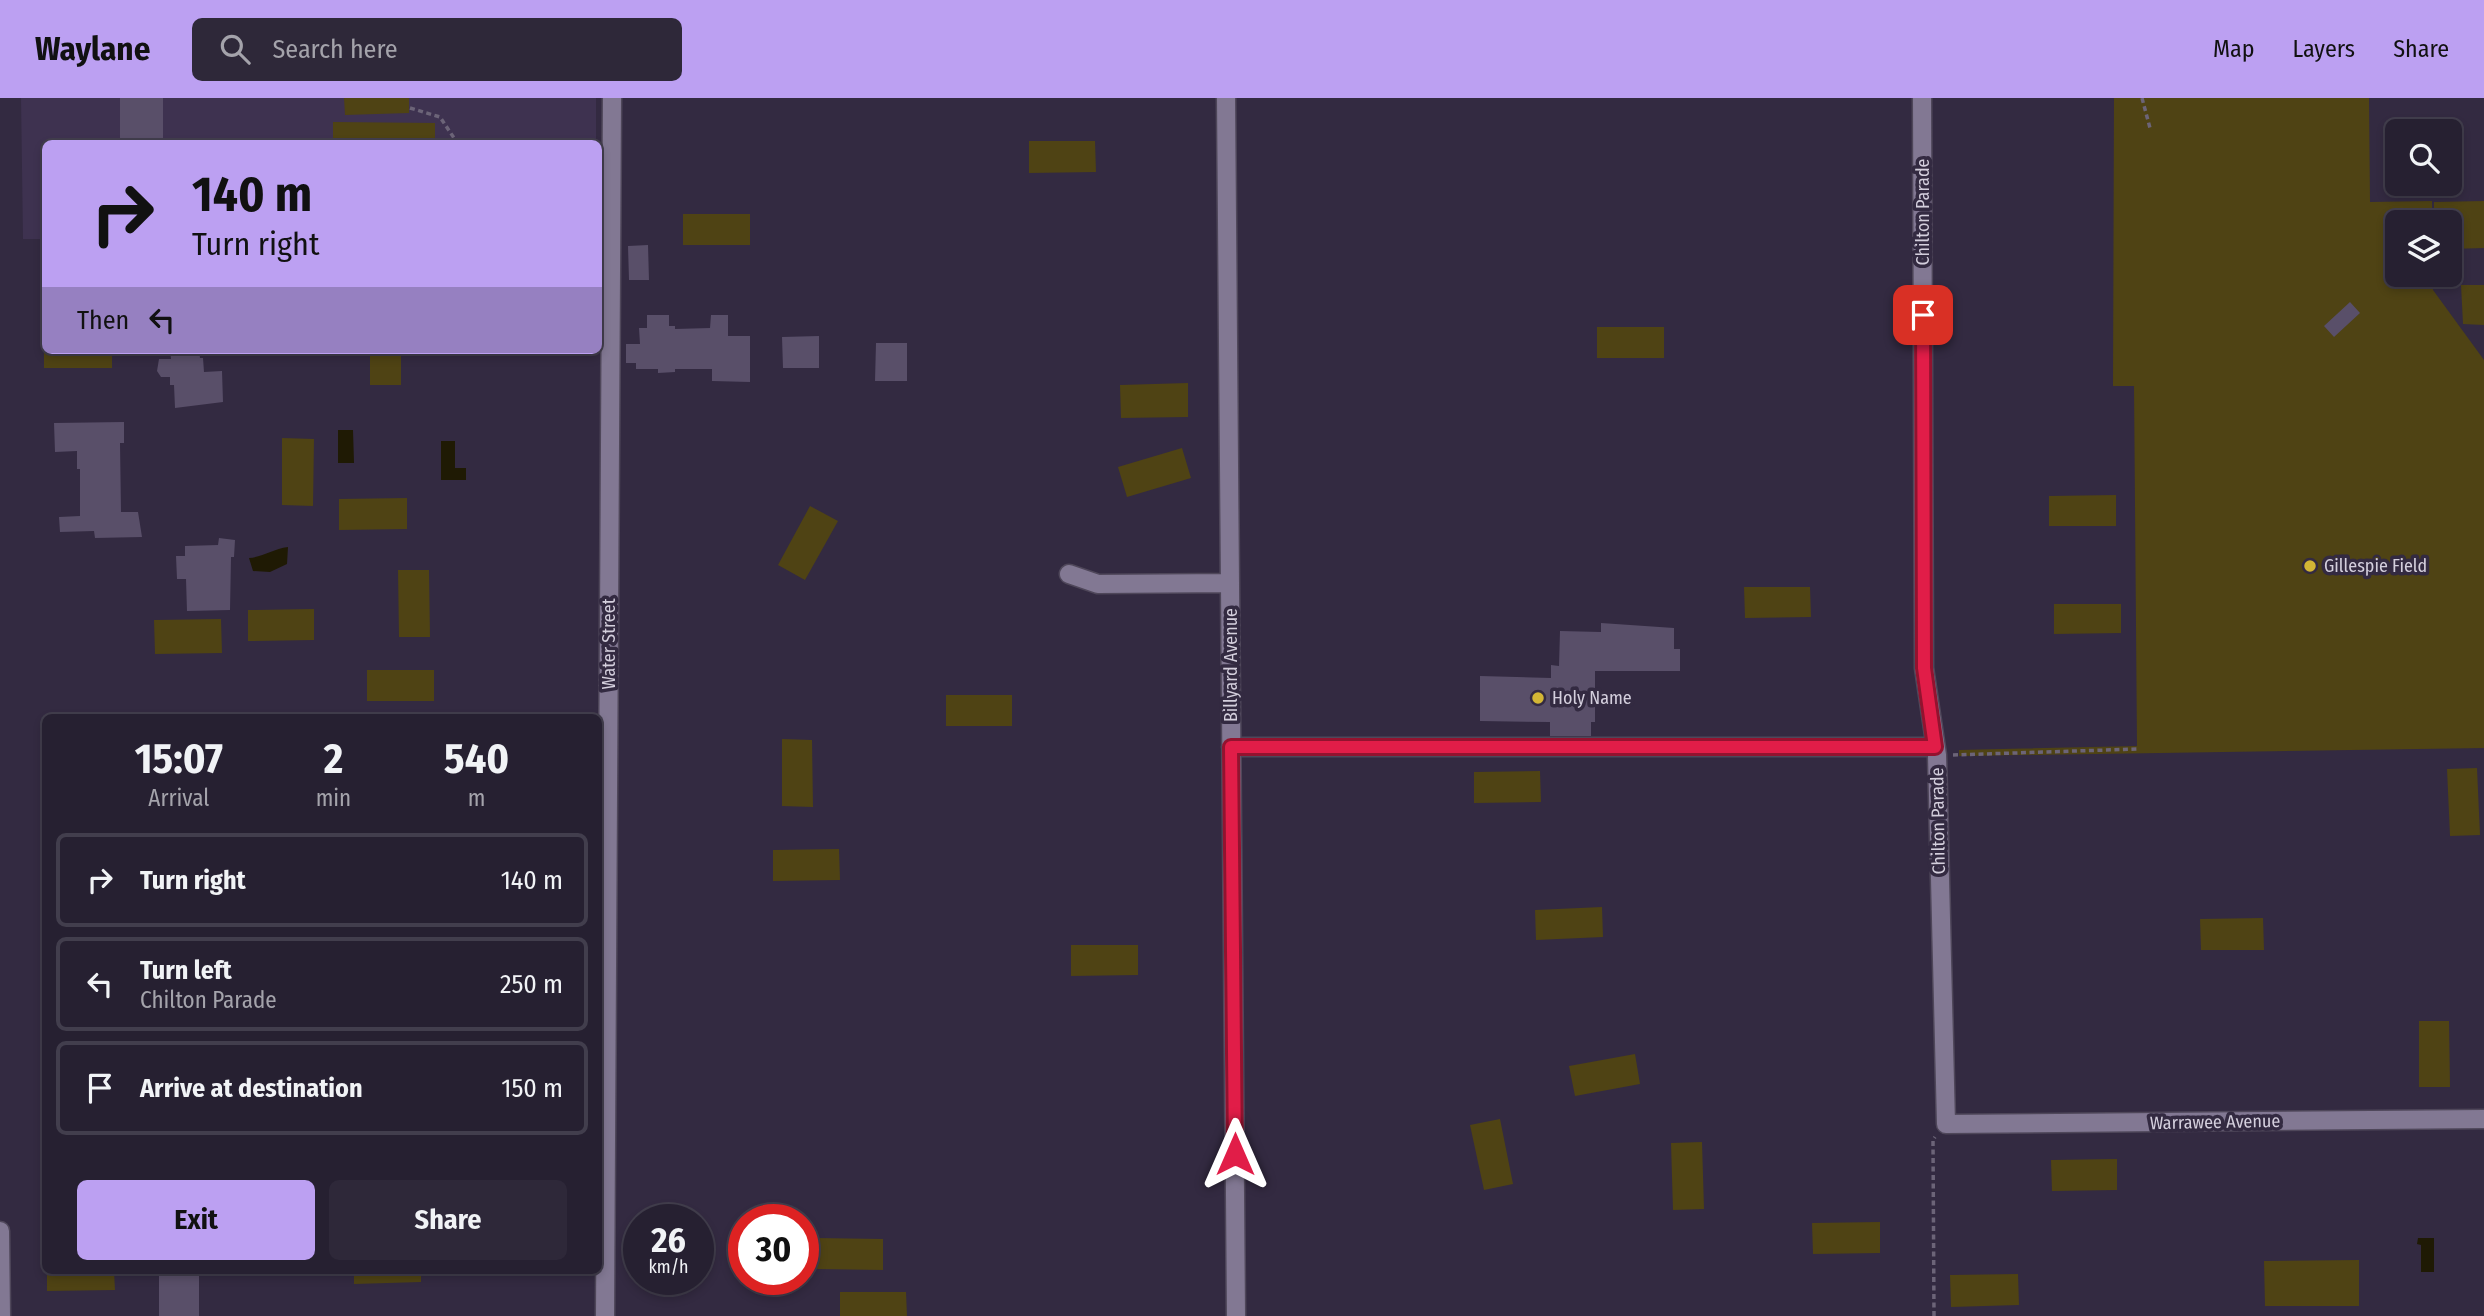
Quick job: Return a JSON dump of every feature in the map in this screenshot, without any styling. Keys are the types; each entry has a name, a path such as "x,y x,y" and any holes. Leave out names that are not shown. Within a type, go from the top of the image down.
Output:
{"street":[{"name":"Water Street","path":"605,1316 611,98"},
{"name":"Billyard Avenue","path":"1226,98 1236,1316"},
{"name":"Chilton Parade","path":"1923,98 1924,668 1936,751 1946,1124"},
{"path":"1069,574 1098,584 1230,583"},
{"path":"1231,747 1936,751"},
{"name":"Warrawee Avenue","path":"1946,1124 2484,1119"},
{"path":"0,1231 1,1316"}],"path":[{"path":"2142,98 2150,128"},
{"path":"410,108 440,117 455,140"},
{"path":"1936,751 2137,749"},
{"path":"1934,1316 1933,1140 1946,1124"}],"shaded area":[{"path":"21,98 596,98 596,140 42,140 42,239 23,239"},
{"path":"344,98 409,98 409,113 345,115"},
{"name":"Gillespie Field","path":"2114,98 2369,98 2370,202 2432,201 2432,210 2385,210 2385,287 2433,287 2484,360 2484,748 1959,756 1959,750 2137,746 2134,386 2113,386"},
{"path":"333,122 435,123 435,140 333,140"},
{"path":"1029,141 1095,141 1096,172 1029,173"},
{"path":"2484,201 2484,248 2462,249 2462,210 2434,210 2434,202"},
{"path":"683,214 750,214 750,245 683,245"},
{"path":"2462,285 2484,285 2484,325 2463,324"},
{"path":"1597,327 1664,327 1664,358 1597,358"},
{"path":"44,354 112,354 112,368 44,368"},
{"path":"370,354 401,354 401,385 370,385"},
{"path":"1188,383 1188,417 1121,418 1120,385"},
{"path":"338,430 353,430 354,463 338,463"},
{"path":"282,438 314,439 313,506 282,505"},
{"path":"441,441 455,441 455,468 466,468 466,480 441,480"},
{"path":"1182,448 1191,478 1127,497 1118,467"},
{"path":"2116,495 2116,526 2049,526 2049,496"},
{"path":"407,498 407,529 339,530 339,499"},
{"path":"810,506 838,521 805,580 778,565"},
{"path":"288,547 287,564 270,572 253,571 249,558"},
{"path":"398,570 429,570 430,637 399,637"},
{"path":"1744,587 1810,587 1811,617 1745,618"},
{"path":"2054,604 2121,604 2121,633 2054,634"},
{"path":"314,609 314,640 248,641 248,610"},
{"path":"221,619 222,653 155,654 154,620"},
{"path":"367,670 434,670 434,701 367,701"},
{"path":"946,695 1012,695 1012,726 946,726"},
{"path":"782,739 812,740 813,807 782,806"},
{"path":"2477,768 2480,835 2450,836 2447,769"},
{"path":"1540,771 1541,802 1474,803 1474,772"},
{"path":"839,849 840,880 773,881 773,850"},
{"path":"1602,907 1603,937 1536,940 1535,910"},
{"path":"2263,918 2264,950 2201,950 2200,919"},
{"path":"1071,945 1138,945 1138,975 1071,976"},
{"path":"2419,1021 2449,1021 2450,1087 2419,1087"},
{"path":"1635,1054 1640,1084 1575,1096 1569,1066"},
{"path":"1500,1119 1513,1184 1484,1190 1470,1125"},
{"path":"1702,1142 1704,1209 1673,1210 1671,1143"},
{"path":"2117,1159 2117,1190 2052,1191 2051,1160"},
{"path":"1880,1222 1880,1253 1813,1254 1812,1223"},
{"path":"819,1238 883,1239 883,1270 819,1269"},
{"path":"2418,1238 2434,1238 2434,1272 2421,1272 2421,1245 2417,1244"},
{"path":"2359,1260 2359,1306 2265,1306 2264,1261"},
{"path":"47,1274 114,1274 115,1290 47,1291"},
{"path":"354,1274 421,1274 421,1282 354,1284"},
{"path":"2018,1274 2019,1305 1951,1307 1950,1275"},
{"path":"840,1292 906,1292 907,1316 840,1316"}],"building":[{"path":"120,98 163,98 163,140 120,140"},
{"path":"648,245 649,280 629,280 628,246"},
{"path":"2350,302 2360,313 2334,337 2324,326"},
{"path":"647,315 669,315 669,326 675,326 675,329 710,328 711,315 728,315 728,336 750,336 750,382 712,381 712,369 675,369 675,372 658,373 658,369 636,369 636,363 626,363 626,344 640,344 639,328 647,328"},
{"path":"819,336 819,368 783,368 782,337"},
{"path":"876,343 907,343 907,381 875,381"},
{"path":"170,354 200,354 200,358 203,358 204,372 222,371 223,402 175,408 174,385 170,385 170,377 161,377 157,371 159,359 171,359"},
{"path":"124,422 124,443 120,443 121,512 138,512 142,537 95,538 94,531 60,532 59,517 80,516 80,469 77,469 77,451 55,452 54,423"},
{"path":"219,538 235,540 234,557 231,557 230,610 187,611 186,579 177,579 176,556 185,556 185,546 218,545"},
{"path":"1601,623 1674,628 1674,649 1680,649 1680,671 1595,671 1595,722 1591,722 1591,736 1550,736 1550,722 1480,721 1480,676 1551,678 1551,665 1559,666 1560,631 1601,632"},
{"path":"159,1274 199,1274 199,1316 159,1316"}],"place":[{"name":"Gillespie Field","path":"2310,566"},
{"name":"Holy Name","path":"1538,698"}],"route":[{"path":"1235,1154 1231,747 1935,747 1924,668 1923,315"}]}
